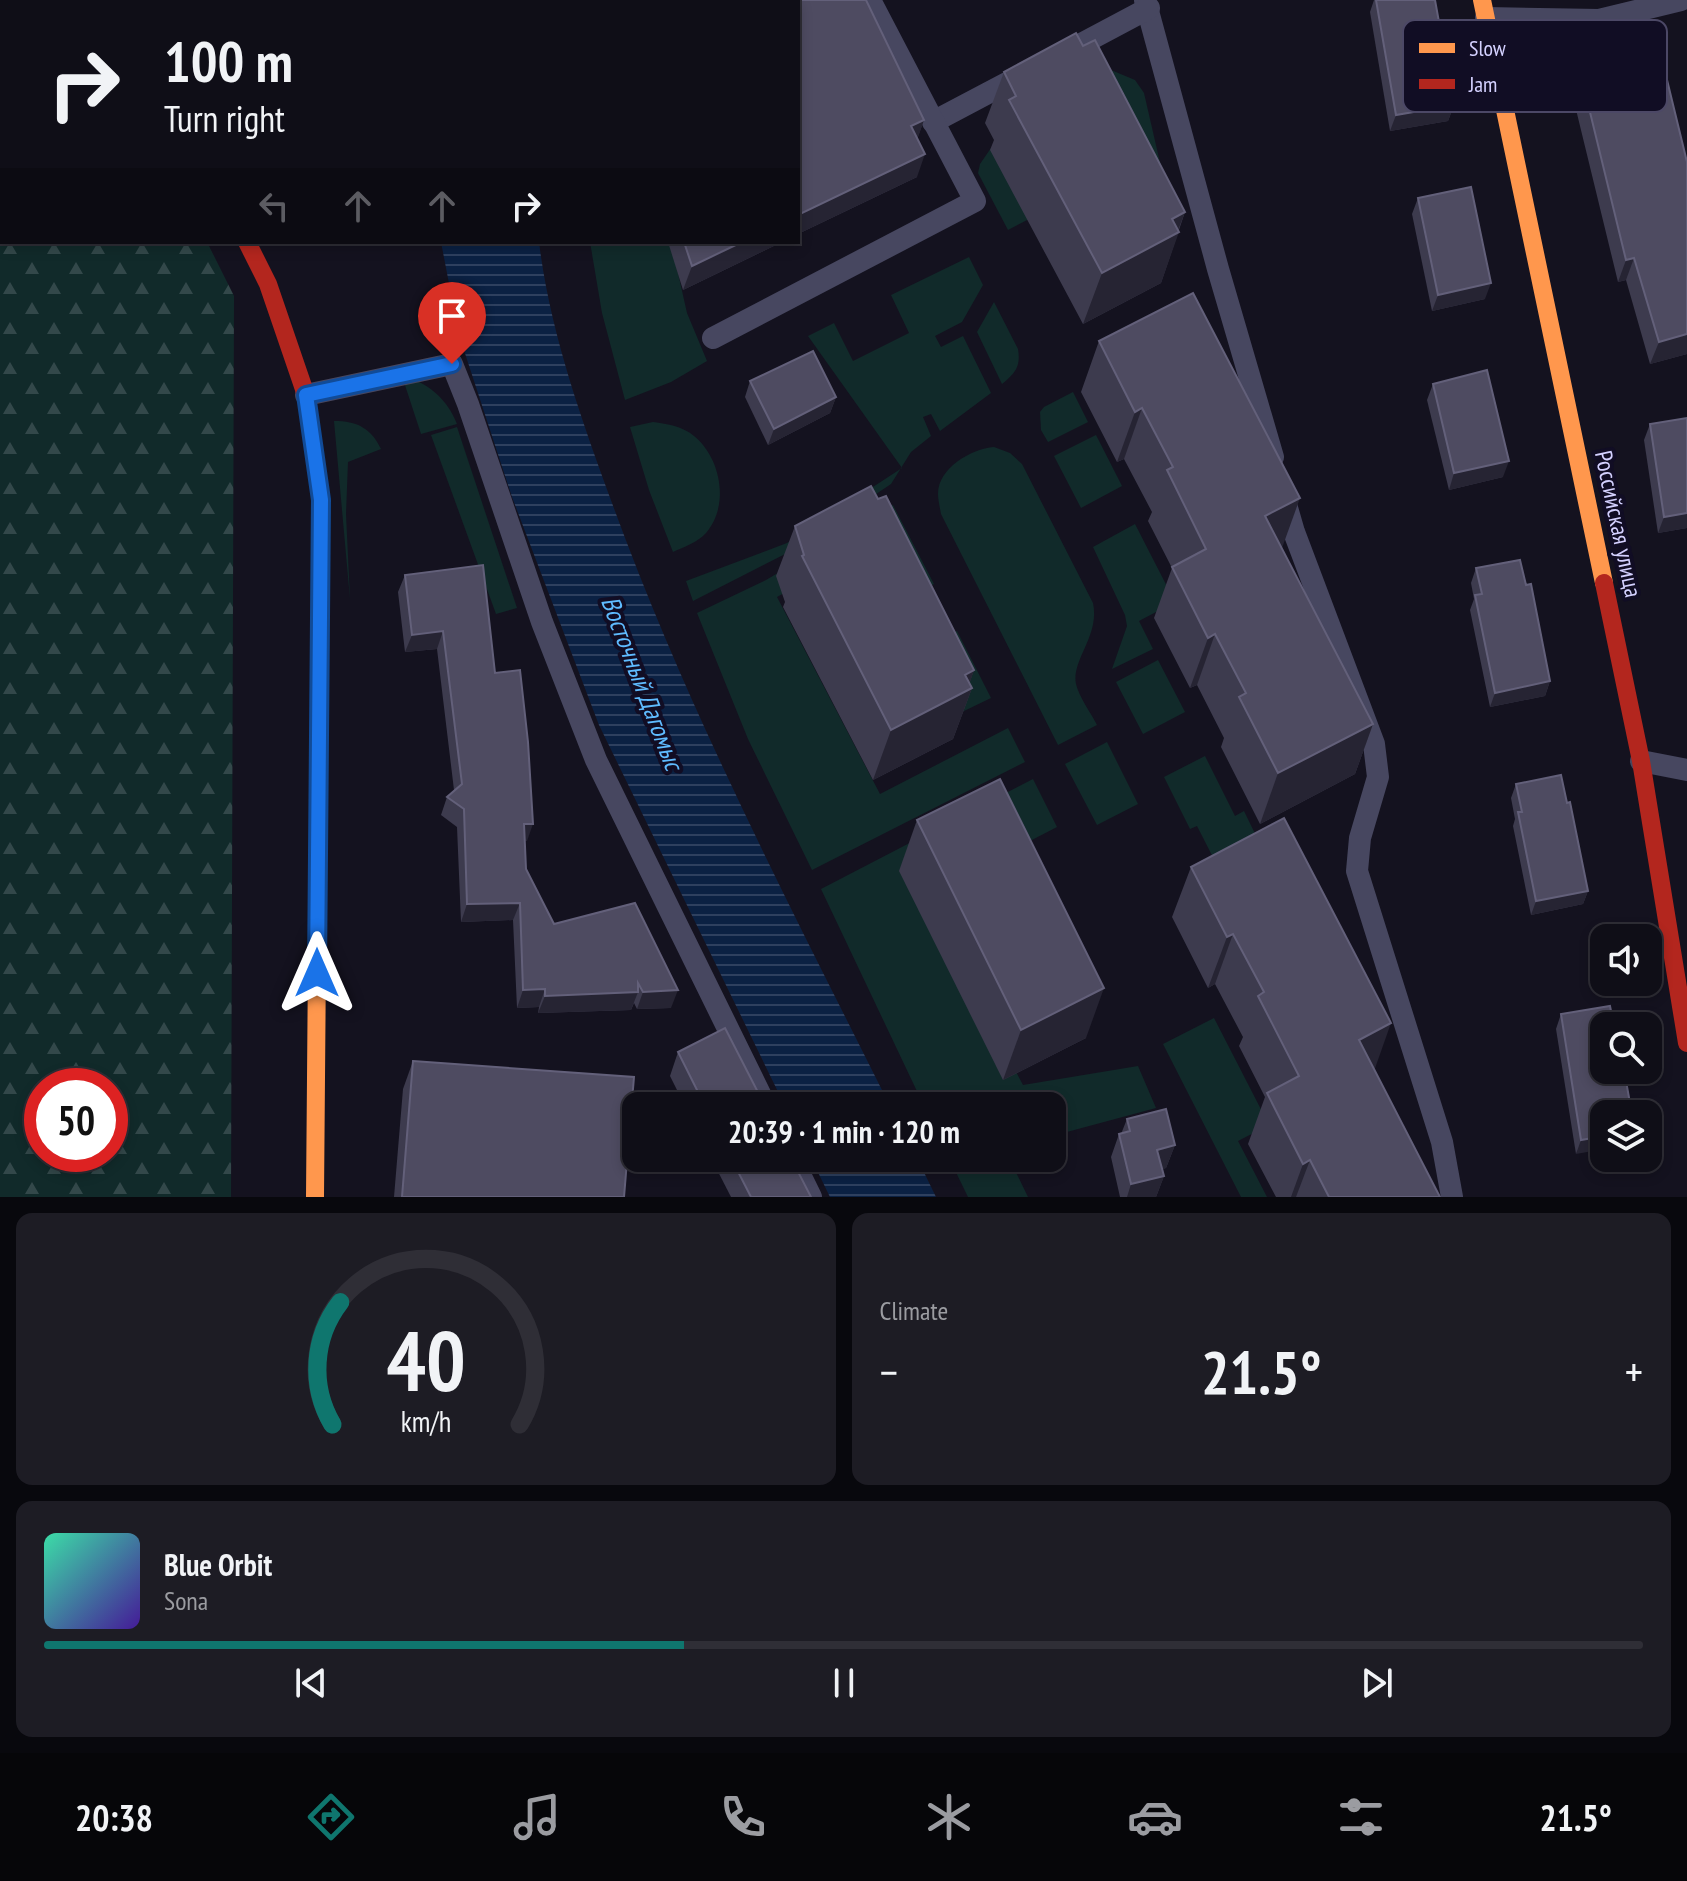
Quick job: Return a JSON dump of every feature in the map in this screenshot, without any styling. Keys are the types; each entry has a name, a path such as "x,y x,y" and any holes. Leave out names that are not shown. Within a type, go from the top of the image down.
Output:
{"street":[{"name":"Российская улица","path":"1506,112 1641,761 1687,1043"},
{"path":"248,244 268,284 306,395 321,500 315,1197"}],"lane":[{"path":"713,338 975,201 870,0"},
{"name":"Российская улица","path":"1484,9 1599,20 1681,0"},
{"path":"933,122 1147,4 1218,269 1294,532 1374,744 1378,777 1360,838 1357,871 1442,1142 1452,1197"},
{"path":"306,395 452,364 542,622 596,760 759,1092"},
{"path":"1641,761 1687,770"},
{"path":"799,1172 811,1197"}],"green space":[{"path":"1111,70 1135,80 1144,93 1173,219"},
{"path":"991,148 1029,219 1008,230 978,173"},
{"path":"0,244 208,244 234,296 231,1197 0,1197"},
{"path":"590,244 671,244 687,313 707,361 671,382 625,400 602,313"},
{"path":"969,257 983,285 962,322 935,336 941,347 963,336 991,393 940,431 931,414 923,417 931,436 911,452 901,467 808,336 834,323 853,361 909,333 891,295"},
{"path":"994,302 1019,355 1016,369 1002,384 977,332"},
{"path":"402,376 436,393 457,424 421,434"},
{"path":"1073,392 1088,422 1048,442 1041,430 1040,412"},
{"path":"334,421 362,427 373,436 381,449 348,462 346,514 350,599"},
{"path":"653,422 680,428 694,436 711,456 719,482 718,509 706,533 673,552 649,490 630,427"},
{"path":"457,427 517,608 496,614 431,435"},
{"path":"1096,435 1122,486 1081,508 1054,456"},
{"path":"994,447 1010,453 1022,464 1093,603 1093,626 1078,666 1076,684 1097,725 1058,745 941,514 939,485 950,468 966,456"},
{"path":"900,469 891,484 793,550 693,601 686,581 787,543"},
{"path":"893,505 934,584 904,600 784,593 777,597 880,794 1008,728 1025,762 812,870 748,739 697,613 766,580"},
{"path":"1135,524 1175,602 1139,621 1153,649 1112,669 1127,626 1125,615 1093,547"},
{"path":"957,631 991,698 962,712 928,645"},
{"path":"1158,660 1185,712 1143,734 1116,682"},
{"path":"1107,742 1138,804 1097,825 1065,764"},
{"path":"1205,756 1235,816 1244,811 1264,852 1221,873 1197,826 1190,829 1164,777"},
{"path":"1033,779 1057,827 1028,842 915,881 1023,1085 1138,1066 1156,1108 1066,1132 1066,1092 917,1092 821,889"},
{"path":"1214,1018 1269,1125 1238,1141 1267,1197 1241,1197 1163,1044"},
{"path":"956,1172 1016,1172 1028,1197 968,1197"}],"water":[{"name":"Восточный Дагомыс","path":"441,244 539,244 551,309 578,407 642,581 742,809 883,1092 778,1092 599,725 512,497 459,335"},
{"path":"818,1172 924,1172 936,1197 830,1197"}],"building":[{"path":"800,0 866,0 924,120 911,126 925,154 800,214"},
{"path":"1376,0 1435,0 1439,20 1403,20 1403,112 1413,112 1396,115"},
{"path":"1076,33 1083,46 1095,40 1185,212 1172,219 1179,232 1102,273 1009,100 1016,96 1004,72"},
{"path":"1667,80 1687,162 1687,334 1659,342 1634,258 1626,260 1590,112 1667,112"},
{"path":"1471,187 1491,283 1438,295 1418,198"},
{"path":"685,244 738,244 692,266"},
{"path":"1193,293 1300,498 1265,516 1373,724 1278,773 1239,697 1246,693 1215,634 1208,638 1172,567 1206,549 1167,470 1173,467 1142,408 1135,412 1099,341"},
{"path":"813,351 836,397 774,429 750,381"},
{"path":"1487,370 1509,461 1454,473 1433,384"},
{"path":"1687,418 1687,513 1664,517 1650,424"},
{"path":"871,486 878,499 886,496 974,670 965,675 972,688 891,730 802,556 795,526"},
{"path":"1520,560 1526,585 1531,584 1550,681 1495,693 1475,595 1482,594 1476,568"},
{"path":"483,565 495,673 520,670 533,824 524,824 526,869 554,924 635,903 678,990 643,992 638,983 638,992 545,996 545,989 523,990 520,903 467,904 464,809 447,797 462,784 443,631 412,635 405,575"},
{"path":"1561,775 1567,803 1570,802 1588,891 1536,901 1518,812 1522,812 1516,784"},
{"path":"1000,779 1104,988 1021,1030 917,820"},
{"path":"1284,818 1391,1023 1359,1040 1440,1197 1329,1197 1310,1160 1303,1164 1267,1093 1299,1076 1258,996 1264,992 1233,934 1227,937 1191,867"},
{"path":"1610,1006 1611,1012 1590,1012 1590,1084 1627,1084 1629,1100 1590,1100 1590,1138 1581,1140 1561,1014"},
{"path":"725,1028 758,1092 698,1092 678,1052"},
{"path":"413,1061 634,1077 633,1092 622,1092 622,1172 626,1172 624,1197 402,1197"},
{"path":"1166,1109 1175,1145 1157,1150 1164,1176 1131,1184 1119,1134 1130,1131 1127,1119"},
{"path":"738,1172 798,1172 811,1197 751,1197"}],"traffic: slow":[{"path":"1482,0 1486,20"},
{"path":"1505,112 1604,583"},
{"path":"315,1197 318,840"}],"traffic: jam":[{"path":"248,244 268,284 306,395 321,500 318,840"},
{"path":"1604,583 1641,761 1687,1043"}],"route":[{"path":"317,973 321,500 306,395 452,364"}]}
